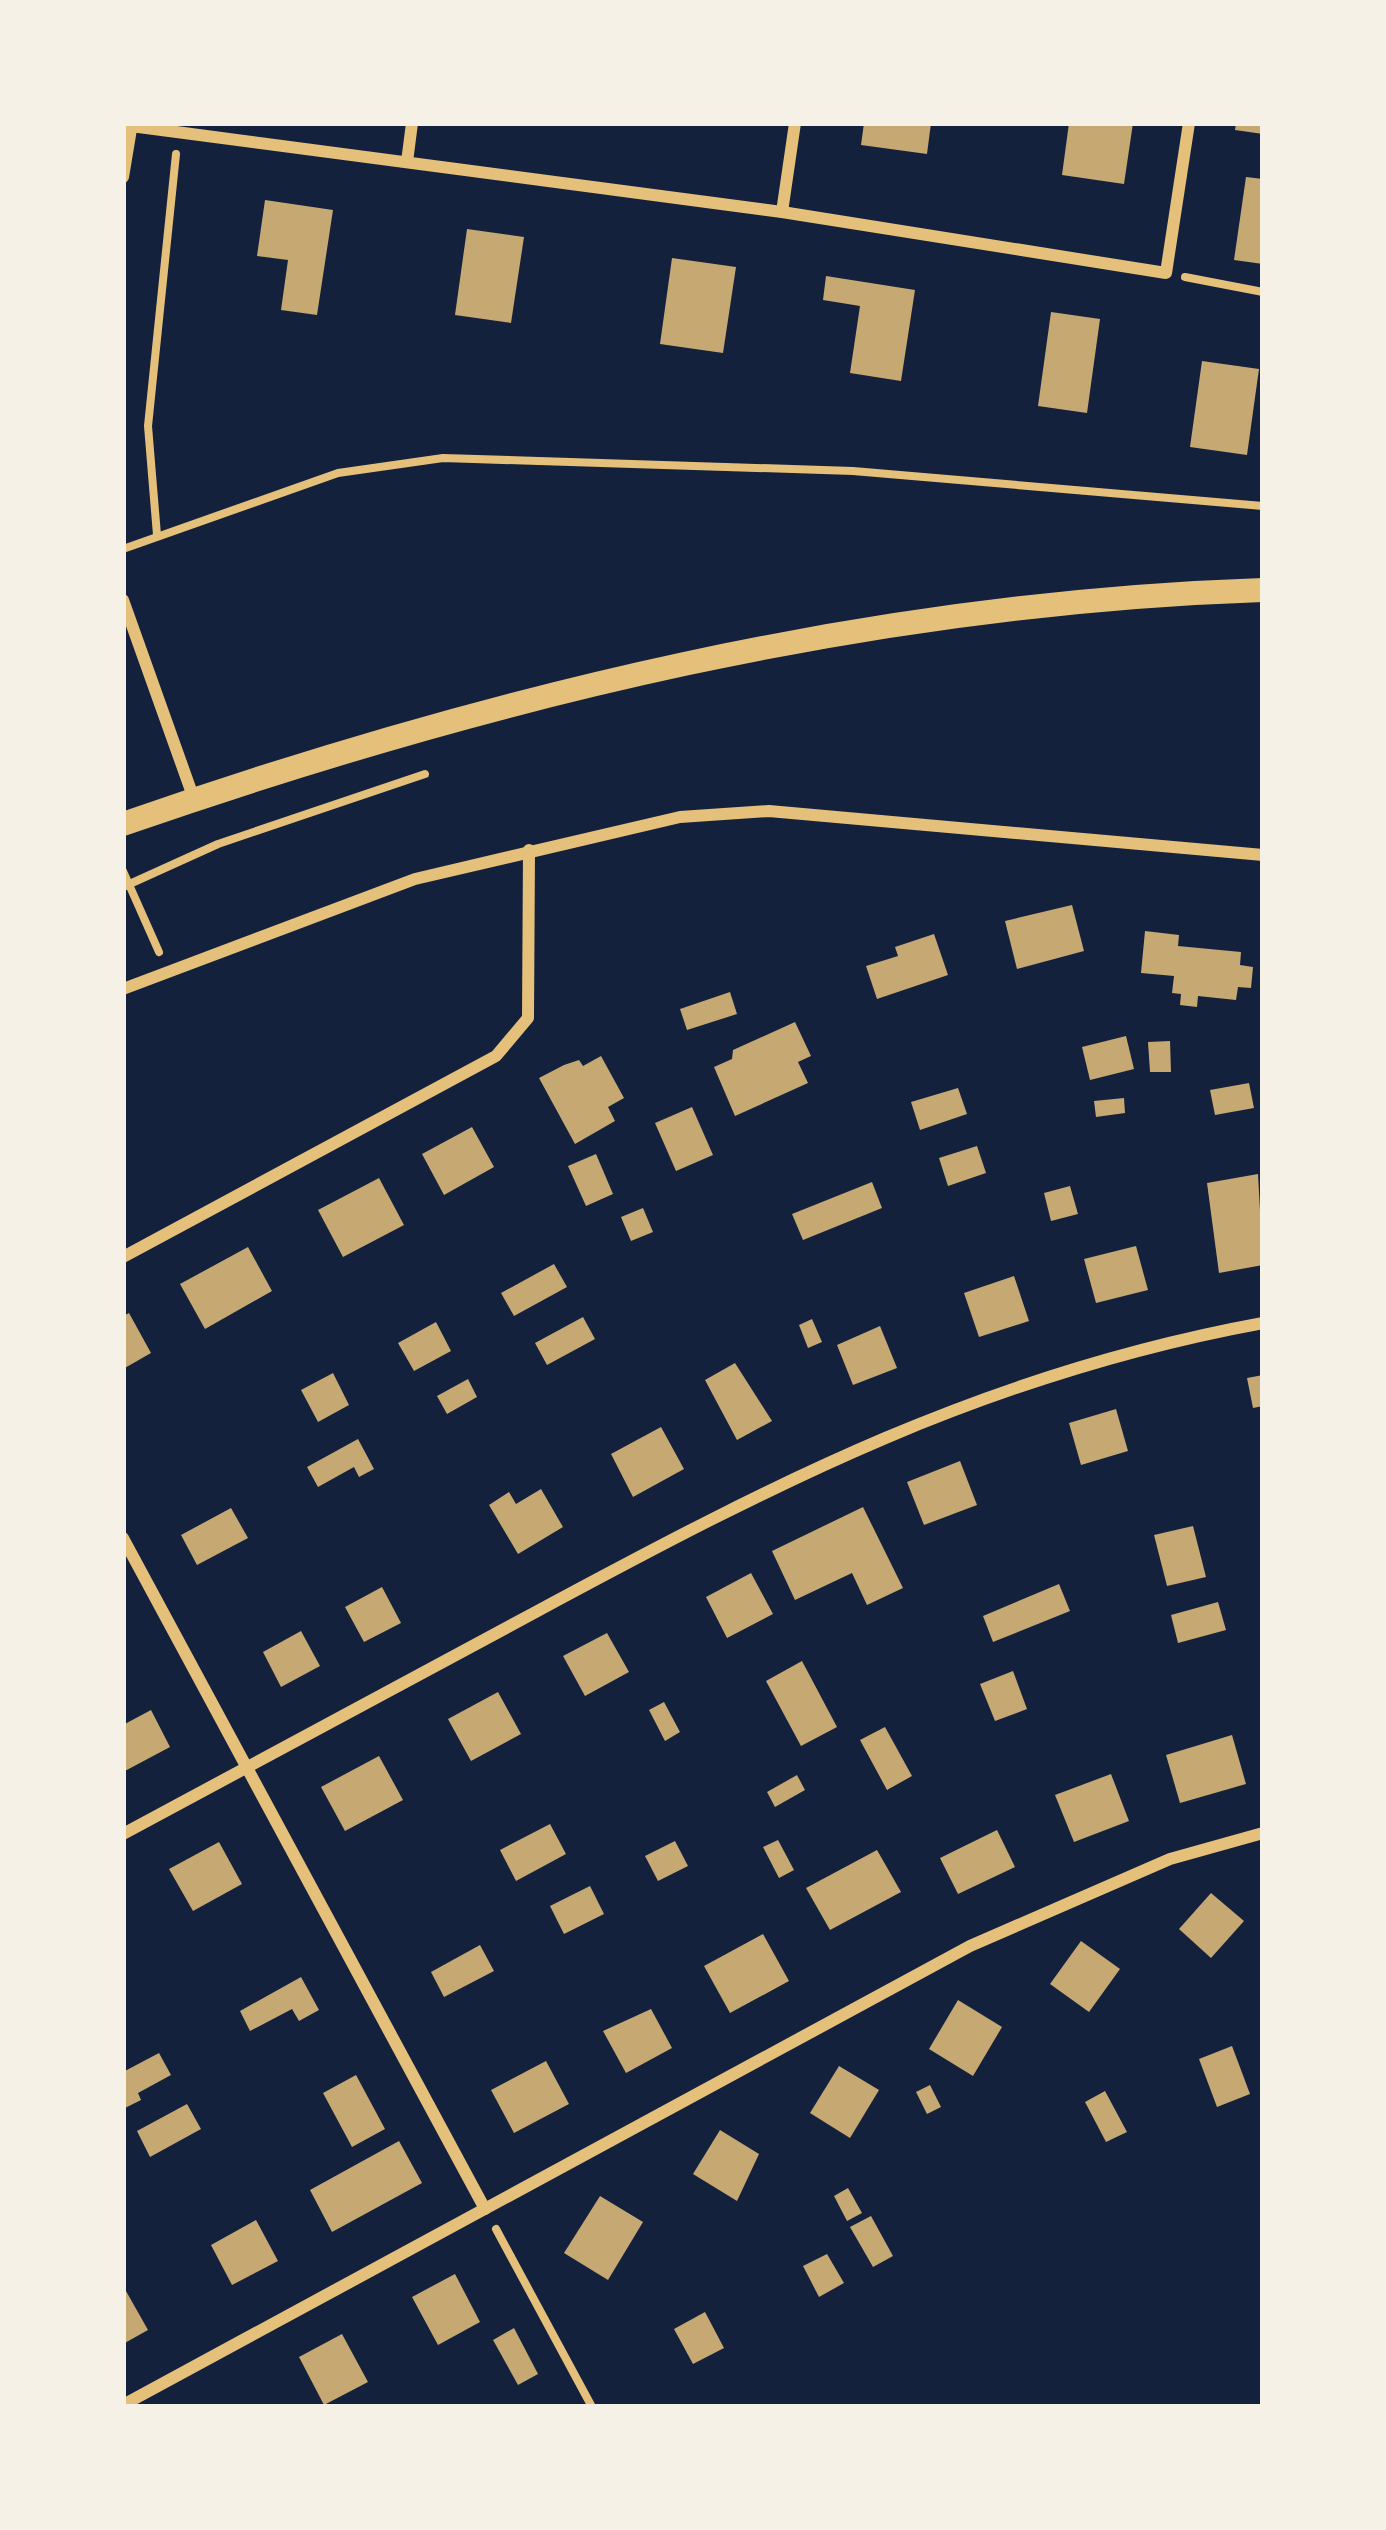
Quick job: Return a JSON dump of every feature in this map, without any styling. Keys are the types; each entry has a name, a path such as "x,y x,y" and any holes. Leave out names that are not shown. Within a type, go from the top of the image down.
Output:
{"main road":[{"path":"123,824 464,716 687,662 933,617 1149,594 1263,590"}],"street":[{"path":"407,162 412,123"},
{"path":"782,212 796,123"},
{"path":"123,177 131,124 782,212 1166,273 1189,123"},
{"path":"123,600 194,799"},
{"path":"123,989 416,879 680,817 769,811 1263,855"},
{"path":"123,1257 496,1056 528,1018 529,850"},
{"path":"123,1834 649,1551 866,1442 1103,1358 1263,1323"},
{"path":"123,1538 485,2210"},
{"path":"123,2405 970,1946 1170,1859 1263,1833"}],"path":[{"path":"157,535 148,426 178,131"},
{"path":"1166,273 1263,292"},
{"path":"123,549 338,473 443,458 853,471 1263,506"},
{"path":"126,885 218,844 424,774"},
{"path":"123,871 168,972"},
{"path":"485,2210 592,2407"}],"building":[{"path":"864,123 931,123 927,154 861,145"},
{"path":"1069,123 1133,123 1124,184 1062,175"},
{"path":"1236,123 1263,123 1263,134 1235,130"},
{"path":"1246,177 1263,179 1263,264 1234,260"},
{"path":"265,200 333,210 317,315 281,310 288,260 257,256"},
{"path":"467,229 524,237 511,323 455,315"},
{"path":"672,258 736,267 723,353 660,344"},
{"path":"826,276 915,290 901,381 850,373 860,306 823,300"},
{"path":"1051,312 1100,319 1087,413 1038,406"},
{"path":"1202,361 1259,369 1247,455 1190,447"},
{"path":"1072,905 1084,951 1017,969 1005,921"},
{"path":"1145,931 1179,935 1178,946 1241,952 1240,965 1253,967 1251,988 1238,987 1236,1000 1198,996 1197,1007 1180,1005 1181,994 1172,993 1174,976 1141,973"},
{"path":"934,934 948,975 877,999 866,966 898,956 895,947"},
{"path":"730,992 737,1014 687,1030 680,1009"},
{"path":"795,1022 811,1056 798,1062 808,1083 735,1116 714,1067 732,1059 733,1050"},
{"path":"1126,1036 1134,1069 1090,1080 1082,1047"},
{"path":"1170,1041 1171,1072 1150,1072 1148,1042"},
{"path":"601,1056 624,1098 608,1107 615,1121 575,1144 539,1078 564,1065 579,1060 583,1066"},
{"path":"1249,1083 1254,1108 1215,1115 1210,1090"},
{"path":"958,1088 967,1114 920,1130 911,1102"},
{"path":"1124,1098 1125,1113 1096,1117 1094,1101"},
{"path":"692,1107 713,1155 676,1171 655,1123"},
{"path":"472,1127 494,1167 444,1195 422,1154"},
{"path":"977,1146 986,1173 948,1186 939,1158"},
{"path":"596,1154 613,1194 586,1206 568,1166"},
{"path":"1258,1174 1263,1265 1219,1273 1207,1183"},
{"path":"379,1178 404,1225 343,1257 318,1210"},
{"path":"872,1182 882,1208 803,1240 792,1214"},
{"path":"1070,1186 1078,1214 1051,1221 1044,1193"},
{"path":"643,1208 653,1232 631,1241 621,1217"},
{"path":"1136,1246 1148,1290 1096,1303 1084,1259"},
{"path":"248,1247 272,1291 205,1329 180,1284"},
{"path":"554,1264 567,1287 514,1316 501,1293"},
{"path":"1014,1276 1029,1321 979,1337 964,1293"},
{"path":"129,1313 151,1353 123,1369 123,1316"},
{"path":"583,1317 595,1339 547,1365 535,1343"},
{"path":"812,1319 822,1342 808,1348 799,1325"},
{"path":"436,1322 451,1351 414,1371 398,1343"},
{"path":"880,1326 897,1368 853,1385 837,1345"},
{"path":"735,1363 772,1421 737,1440 705,1380"},
{"path":"333,1373 349,1405 318,1422 301,1390"},
{"path":"1263,1375 1263,1406 1253,1408 1247,1378"},
{"path":"468,1379 477,1397 447,1414 437,1396"},
{"path":"1116,1409 1128,1451 1081,1465 1069,1423"},
{"path":"661,1427 684,1469 633,1497 611,1454"},
{"path":"358,1439 374,1469 359,1477 354,1467 318,1487 307,1467"},
{"path":"960,1461 977,1505 924,1525 907,1482"},
{"path":"541,1489 563,1527 518,1554 489,1505 509,1492 516,1504"},
{"path":"863,1507 903,1588 867,1605 852,1573 795,1600 772,1551"},
{"path":"231,1508 248,1538 197,1565 181,1535"},
{"path":"1193,1526 1206,1577 1167,1586 1154,1535"},
{"path":"751,1573 773,1614 727,1638 706,1597"},
{"path":"1059,1584 1070,1611 993,1642 983,1616"},
{"path":"382,1587 401,1623 364,1642 345,1607"},
{"path":"1218,1602 1226,1630 1178,1643 1171,1615"},
{"path":"301,1631 320,1666 281,1687 263,1652"},
{"path":"607,1633 629,1672 585,1696 563,1656"},
{"path":"802,1661 837,1727 801,1746 766,1681"},
{"path":"1013,1671 1027,1709 995,1721 980,1684"},
{"path":"498,1692 521,1734 471,1761 448,1719"},
{"path":"664,1702 680,1732 665,1741 649,1710"},
{"path":"151,1710 170,1747 123,1772 123,1725"},
{"path":"885,1727 912,1776 887,1790 860,1740"},
{"path":"1232,1735 1246,1784 1180,1803 1166,1755"},
{"path":"379,1756 403,1800 345,1831 321,1787"},
{"path":"1111,1774 1129,1821 1074,1842 1055,1795"},
{"path":"797,1775 805,1790 775,1807 767,1792"},
{"path":"550,1824 566,1854 516,1881 500,1850"},
{"path":"997,1830 1015,1867 958,1894 940,1858"},
{"path":"778,1840 794,1870 779,1878 763,1847"},
{"path":"675,1841 688,1866 658,1881 645,1856"},
{"path":"219,1842 242,1884 193,1911 169,1869"},
{"path":"877,1850 901,1892 830,1930 806,1888"},
{"path":"590,1886 604,1914 564,1934 550,1906"},
{"path":"1211,1893 1244,1921 1211,1958 1179,1929"},
{"path":"763,1934 789,1981 730,2013 704,1966"},
{"path":"1081,1941 1120,1969 1089,2012 1050,1984"},
{"path":"480,1945 494,1971 444,1997 431,1972"},
{"path":"301,1977 319,2010 299,2021 292,2009 250,2031 240,2011"},
{"path":"958,2000 1002,2027 973,2076 929,2049"},
{"path":"651,2009 672,2048 626,2073 603,2031"},
{"path":"1232,2046 1250,2094 1217,2107 1199,2059"},
{"path":"159,2053 171,2075 138,2093 141,2100 123,2109 123,2072"},
{"path":"546,2061 569,2104 514,2133 491,2090"},
{"path":"839,2066 879,2090 850,2138 810,2113"},
{"path":"356,2075 385,2129 352,2147 323,2093"},
{"path":"930,2085 941,2107 927,2114 916,2092"},
{"path":"1105,2091 1127,2132 1106,2142 1085,2102"},
{"path":"187,2104 201,2129 150,2157 137,2131"},
{"path":"720,2130 759,2154 737,2201 693,2174"},
{"path":"399,2141 422,2183 332,2232 310,2190"},
{"path":"848,2188 862,2213 847,2221 834,2196"},
{"path":"600,2196 643,2222 608,2280 564,2253"},
{"path":"871,2216 893,2256 873,2267 850,2227"},
{"path":"256,2220 278,2261 232,2285 211,2245"},
{"path":"827,2254 844,2283 819,2297 803,2266"},
{"path":"455,2274 480,2322 438,2345 412,2297"},
{"path":"126,2291 148,2330 123,2344 123,2293"},
{"path":"705,2312 724,2348 693,2364 674,2329"},
{"path":"514,2328 538,2374 518,2385 493,2340"},
{"path":"342,2334 368,2382 324,2405 299,2357"}]}
